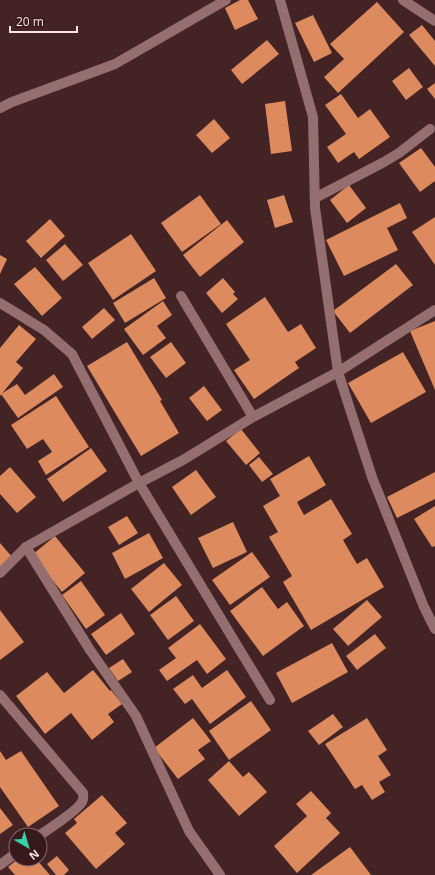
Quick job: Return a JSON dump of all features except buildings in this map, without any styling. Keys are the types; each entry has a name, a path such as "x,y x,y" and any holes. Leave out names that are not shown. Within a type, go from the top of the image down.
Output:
{"street":[{"path":"0,108 12,102 115,64 226,0"},
{"path":"280,0 313,117 316,216 338,372 372,478 424,607 435,629"},
{"path":"403,0 435,21"},
{"path":"315,198 384,162 399,153 430,129"},
{"path":"181,296 252,417"},
{"path":"0,303 44,330 72,354 139,483 270,700"},
{"path":"0,573 26,547 139,483 183,460 252,417 338,372 435,310"},
{"path":"26,547 90,650 136,716 189,831 220,875"},
{"path":"0,695 83,793 82,802 77,808 48,829"}]}
